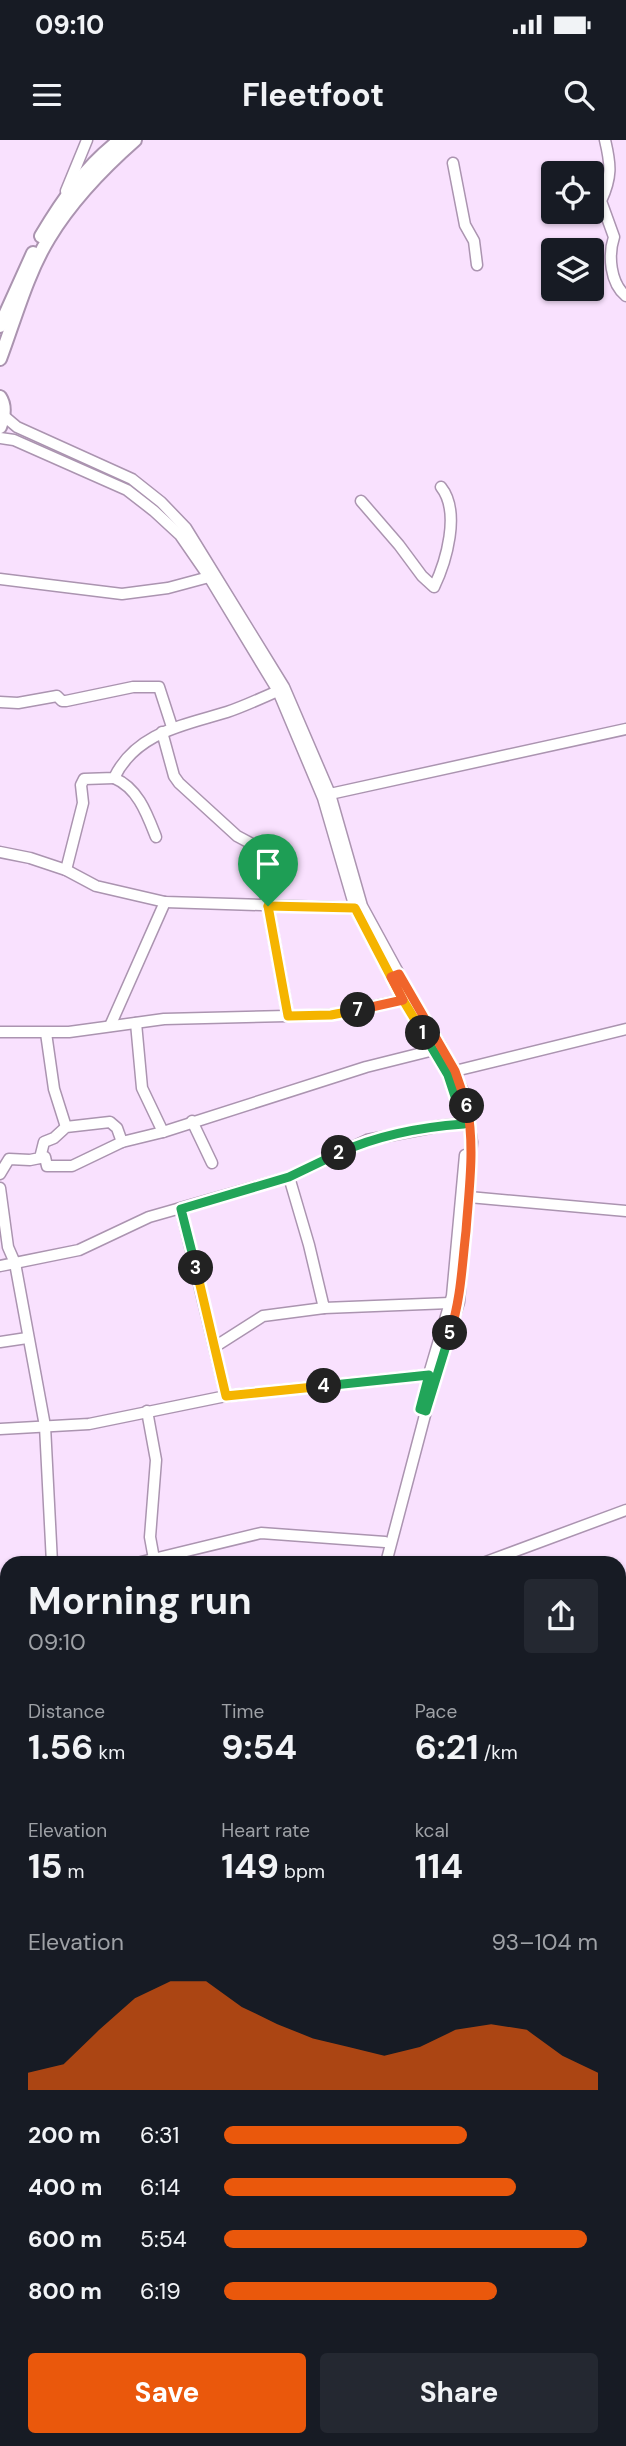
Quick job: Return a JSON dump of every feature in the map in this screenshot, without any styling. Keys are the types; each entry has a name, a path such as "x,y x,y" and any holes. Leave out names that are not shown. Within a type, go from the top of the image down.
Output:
{"main road":[{"path":"0,326 41,236 64,198 86,171 120,140"},
{"path":"0,359 48,240 99,172 135,140"},
{"path":"0,397 3,401 2,422"}],"street":[{"path":"64,198 87,140"},
{"path":"605,140 611,164 609,185 601,201 614,237 610,247 613,273 617,286 626,296"},
{"path":"453,163 465,225 474,241 477,265"},
{"path":"2,422 132,479 161,502 186,528 202,559 284,687 330,794 362,906 395,976 403,1000 448,1075 464,1124 466,1142 459,1302 423,1410 381,1556"},
{"path":"0,438 14,440 127,490 155,511 202,559 209,577 278,691 323,798 355,908 455,1071 464,1093 472,1142 469,1197 463,1218 450,1303 429,1375 388,1556"},
{"path":"361,501 434,587 442,569 450,524 449,507 442,487"},
{"path":"0,579 122,594 167,588 209,577"},
{"path":"0,702 18,703 57,696 66,701 133,687 159,687 172,727"},
{"path":"114,778 128,759 162,732 229,711 278,691"},
{"path":"330,794 626,729"},
{"path":"162,732 174,776 179,783 237,836 252,844 268,906 288,1016"},
{"path":"66,870 83,803 81,785 85,779 114,778 126,785 138,798 156,837"},
{"path":"0,852 30,858 66,870 96,886 164,902 355,908"},
{"path":"110,1026 164,902"},
{"path":"0,1032 46,1033 225,1016 331,1015 403,1000"},
{"path":"136,1023 142,1088 163,1132"},
{"path":"455,1071 626,1029"},
{"path":"46,1033 54,1089 66,1127"},
{"path":"0,1174 9,1159 30,1160 45,1157 47,1166 72,1166 122,1142 163,1132 366,1067 434,1050"},
{"path":"192,1121 212,1163"},
{"path":"40,1158 44,1142 54,1138 66,1127 110,1122 117,1128 122,1142"},
{"path":"0,1266 79,1250 149,1217 289,1177 367,1140 440,1125 464,1124"},
{"path":"289,1177 324,1308"},
{"path":"0,1188 8,1247 15,1263 45,1426 52,1556"},
{"path":"469,1197 626,1211"},
{"path":"181,1209 226,1396"},
{"path":"216,1346 263,1316 324,1308 450,1303"},
{"path":"0,1342 27,1338"},
{"path":"0,1429 89,1424 226,1396 429,1375"},
{"path":"147,1411 156,1460 150,1536 153,1556"},
{"path":"502,1556 626,1510"},
{"path":"166,1556 261,1533 384,1542"}],"route":[{"path":"268,906 288,1016 331,1015 403,1000 391,977 399,974 455,1071 464,1093 472,1142 459,1302 426,1411 420,1409 429,1375 226,1396 181,1209 289,1177 367,1140 440,1125 464,1124 448,1075 403,1000 381,959 355,908 268,906"}]}
